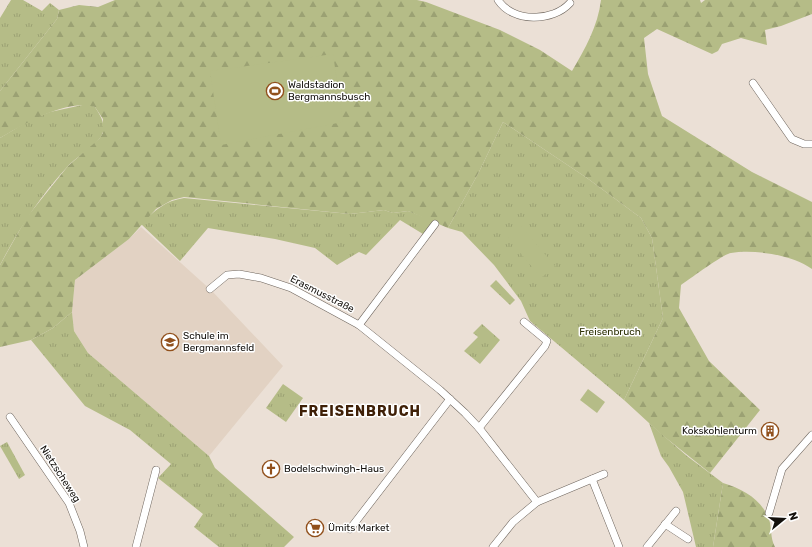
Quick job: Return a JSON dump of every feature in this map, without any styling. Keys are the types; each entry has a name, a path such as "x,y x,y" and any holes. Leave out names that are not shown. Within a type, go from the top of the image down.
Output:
{"street":[{"path":"498,0 512,12 524,16 539,17 564,10 570,3"},
{"path":"753,83 792,139 804,144 812,144"},
{"name":"Erasmusstraße","path":"359,325 435,224"},
{"name":"Erasmusstraße","path":"210,289 217,281 226,275 238,274 261,278 290,288 359,325 450,399 479,428 537,502"},
{"path":"479,428 545,346 547,341 524,322"},
{"path":"350,529 450,399"},
{"name":"Nietzscheweg","path":"10,417 69,502 80,531 84,547"},
{"path":"769,513 782,469 812,435"},
{"path":"136,547 156,470"},
{"path":"493,547 513,522 537,502 604,474"},
{"path":"592,479 619,547"},
{"path":"646,547 676,511"},
{"path":"665,524 688,539"}],"shaded area":[{"name":"Schule im Bergmannsfeld","path":"141,227 212,291 283,366 209,456 88,353 74,331 72,312 75,280 129,239"}],"green space":[{"path":"11,0 23,0 42,11 50,3 59,10 57,19 0,91 0,18"},
{"path":"115,0 417,0 500,30 540,50 572,71 594,28 601,0 700,0 701,3 705,0 812,0 812,14 781,26 765,30 767,45 741,38 722,44 718,51 712,54 657,29 644,38 648,74 662,116 752,172 812,202 812,269 795,260 773,254 751,252 731,253 714,262 681,285 679,308 709,361 760,410 710,473 661,434 624,400 663,318 652,238 641,218 587,178 503,122 478,174 448,228 408,211 393,213 384,210 350,214 184,197 172,200 156,209 129,239 75,280 72,312 53,328 31,340 0,347 0,265 27,217 68,166 99,139 103,133 103,119 95,107 84,105 72,106 46,114 0,138 0,91 57,19 59,10 79,5 98,7"},
{"name":"Waldstadion Bergmannsbusch","path":"333,54 343,122 221,145 210,71"},
{"path":"87,104 95,107 102,119 103,132 101,137 93,146 72,162 48,189 22,226 0,265 0,138 30,120 50,112"},
{"name":"Freisenbruch","path":"503,122 587,178 641,218 652,238 663,318 624,400 530,321 521,301 494,265 462,232 448,228 478,174"},
{"path":"184,198 350,214 384,210 393,213 408,211 435,221 423,234 400,220 366,255 359,252 337,265 315,248 275,239 208,228 180,261 141,224 161,207 171,201"},
{"path":"521,226 555,266 541,278 508,238"},
{"path":"496,280 515,300 510,305 490,286"},
{"path":"72,312 74,331 88,353 209,456 215,468 294,537 284,547 219,547 194,527 203,514 158,478 171,464 130,430 85,406 31,340 53,328"},
{"path":"482,324 500,340 480,364 464,351 478,337 473,333"},
{"path":"283,384 303,398 286,422 266,408"},
{"path":"588,389 605,402 597,413 580,400"},
{"path":"649,423 687,456 723,483 713,547 696,547 683,492 661,456"},
{"path":"7,442 25,475 19,479 0,446"},
{"path":"723,483 738,488 756,500 766,512 775,547 713,547"}],"place":[{"name":"Waldstadion Bergmannsbusch","path":"275,91"},
{"name":"Schule im Bergmannsfeld","path":"170,342"},
{"name":"Kokskohlenturm","path":"770,431"},
{"name":"Bodelschwingh-Haus","path":"271,469"},
{"name":"Ümits Market","path":"315,528"}],"district":[{"name":"FREISENBRUCH","path":"360,411"}]}
